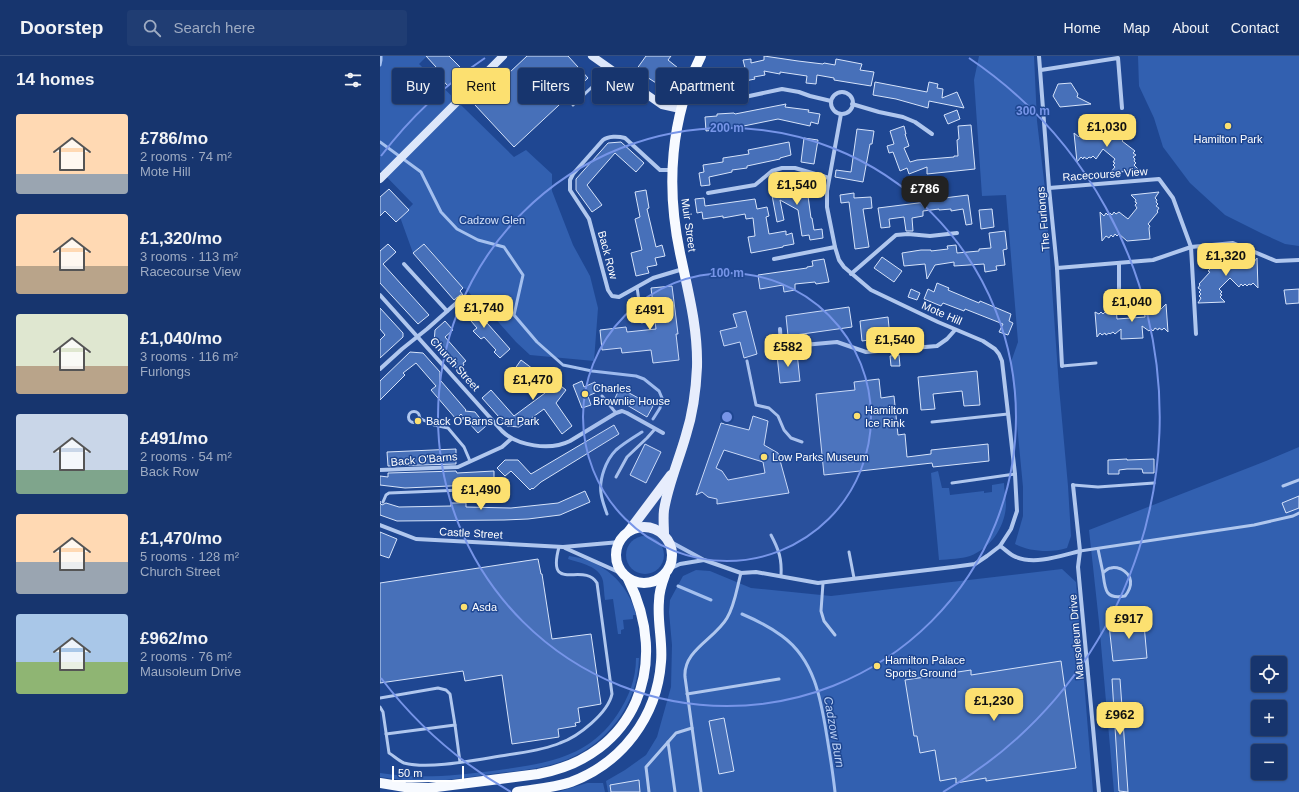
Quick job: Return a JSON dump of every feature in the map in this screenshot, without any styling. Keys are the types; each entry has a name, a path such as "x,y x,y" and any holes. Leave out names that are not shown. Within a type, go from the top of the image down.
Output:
{"main road":[{"path":"382,177 503,56"},
{"path":"592,56 611,68"},
{"name":"Muir Street","path":"666,538 664,510 674,470 686,437 693,409 697,367 695,325 675,226 672,170 675,132 680,109 700,56"},
{"path":"648,94 662,104 680,109"},
{"name":"Muir Street","path":"628,532 674,470"},
{"path":"380,783 405,787 430,788 551,772 572,764 602,747 620,729 631,712 646,668 644,622 637,596 617,562 617,548 628,532 633,529 646,527 652,528 666,538 672,555 658,602 662,653 660,675 652,702 642,723 620,752 593,772 564,784 517,792"},
{"path":"626,576 641,583 647,583 654,582 667,572"}],"street":[{"name":"The Furlongs","path":"1039,56 1049,188 1057,268 1062,366"},
{"path":"1091,56 1091,62"},
{"path":"1041,70 1118,57 1122,108"},
{"path":"748,96 782,89 831,101"},
{"path":"844,93 850,97 852,104 848,112 841,114 833,110 831,101 837,94 844,93"},
{"path":"852,104 903,117 915,122 932,134"},
{"name":"Mote Hill","path":"666,538 704,560 741,573 756,572 823,582 975,564 1000,546 1011,529 1017,510 1015,474 1002,361 999,354 995,349 983,341 955,330 872,290 844,268 839,260 827,207 827,191 841,114"},
{"name":"Back Row","path":"672,170 660,170 622,137 605,138 571,176 570,192 588,219 610,295 619,297 659,275 683,269"},
{"path":"708,193 755,185 772,171 782,168 795,168 829,178"},
{"name":"Racecourse View","path":"1049,188 1159,179 1174,198 1191,247"},
{"path":"851,274 896,235 908,234 930,236 957,233"},
{"path":"1057,268 1153,260 1191,247 1233,243 1276,261 1299,260"},
{"path":"774,259 835,247"},
{"path":"1191,247 1196,334"},
{"path":"1119,263 1119,291"},
{"path":"404,264 446,312"},
{"name":"Church Street","path":"380,295 502,431 511,439"},
{"name":"Church Street","path":"418,336 462,298"},
{"path":"780,329 781,347 838,342 866,352 937,346 947,339 955,330"},
{"path":"380,369 418,336"},
{"path":"511,439 529,445 545,446 566,443 616,413 622,411 663,433"},
{"name":"Back O'Barns","path":"380,470 454,468 502,447 511,439"},
{"path":"1000,546 1015,557 1026,559 1040,560 1080,552 1073,485"},
{"name":"Castle Street","path":"380,525 416,539 561,547 620,542"},
{"name":"Castle Street","path":"561,547 626,576"},
{"name":"Mausoleum Drive","path":"1080,552 1078,567 1099,792"},
{"name":"Mote Hill","path":"667,572 680,564 704,560"}],"lane":[{"path":"573,105 592,87"},
{"path":"637,287 642,322"},
{"path":"746,361 756,405 769,408 778,416 784,430 791,438 802,442"},
{"path":"1062,366 1096,363"},
{"path":"602,396 616,413"},
{"path":"932,422 1008,414"},
{"path":"419,418 434,425 448,428 464,447 470,461"},
{"path":"616,477 627,457 648,438 655,429"},
{"path":"952,483 1015,474"},
{"path":"1284,486 1299,480"},
{"path":"1073,485 1098,487 1154,483"},
{"path":"383,502 386,495 389,493 462,490"},
{"path":"1080,552 1254,525 1294,516 1299,513"},
{"path":"771,535 780,550 780,576"},
{"path":"380,707 383,712 389,753 403,762 419,765 460,762 527,751 560,743 575,736 589,725 603,710 611,698 612,691 597,583 591,576 565,575 559,572 556,560 561,547"},
{"path":"1098,549 1105,591 1110,595 1117,597 1125,596 1130,590 1131,580 1127,572 1119,568 1111,568 1103,573"},
{"path":"849,552 854,578"},
{"path":"702,792 684,673 688,661 692,655 727,618 741,573"},
{"path":"823,582 821,611 824,621 835,635"},
{"path":"687,694 779,679"},
{"path":"380,698 438,688 446,690 450,694 460,762"},
{"path":"386,734 455,725"},
{"path":"649,792 646,767 676,733 692,728"},
{"path":"668,742 675,792"}],"green space":[{"name":"Cadzow Glen","path":"380,56 427,56 419,64 423,68 392,68 392,104 444,104 444,88 452,96 452,104 460,104 514,157 526,150 552,174 552,191 573,245 590,276 598,308 594,361 530,355 516,342 475,296 473,297 466,289 463,288 425,244 413,253 400,217 413,204 380,170"},
{"path":"979,56 1034,56 1037,121 1045,189 1071,536 1067,548 1055,551 1027,549 1015,544 1023,516 1023,487 1011,362 1018,342 1006,195 982,196 974,80"},
{"name":"Hamilton Park","path":"1138,56 1299,56 1299,246 1285,244 1225,215 1190,183 1163,147 1154,118 1139,86"},
{"path":"1299,447 1299,792 1114,792 1099,622 1089,530"},
{"path":"938,471 942,488 949,488 950,495 984,491 984,493 992,492 992,485 1004,483 1006,505 1000,529 996,536 984,548 970,556 939,560 931,473"},
{"path":"641,536 649,536 659,541 663,548 663,562 659,569 649,574 641,574 631,569 629,566 626,559 626,551 631,541 634,539"},
{"path":"569,556 581,558 603,568 620,583 627,592 636,615 633,615 633,619 623,620 624,629 621,630 621,634 618,634 613,599 605,600 601,576 589,566 568,559"},
{"name":"Hamilton Palace Sports Ground","path":"1062,569 1076,582 1093,792 608,792 606,781 646,755 657,737 671,687 672,645 669,612 670,600 683,576 696,570 710,571 751,588 831,596"},
{"path":"636,658 639,658 637,676 633,692 625,708 605,735 576,755 552,765 535,769 454,779 418,781 380,777 380,773 408,776 436,776 492,771 545,762 577,751 592,742 605,730 617,715 631,688 635,673"},
{"path":"587,783 603,783 605,792 558,792"}],"building":[{"path":"426,56 449,56 461,68 452,68 452,82 448,86 444,82 444,68 435,68 436,67"},
{"path":"527,56 568,56 579,68 518,68 518,104 560,104 514,147 475,105 510,104 510,72"},
{"path":"646,56 671,56 668,60 678,68 656,68 656,83 648,78 648,68 637,68"},
{"path":"764,56 835,65 836,59 862,64 860,70 874,72 871,86 834,80 834,78 817,75 816,84 806,83 807,76 764,71 765,75 754,77 755,79 748,80 748,68 745,68 743,60 751,59 751,63 764,60"},
{"path":"584,74 588,78 584,82"},
{"path":"875,82 927,92 929,82 938,84 937,88 943,89 942,98 957,92 964,108 929,101 928,108 896,99 873,95"},
{"path":"1071,83 1078,94 1077,97 1091,104 1060,107 1053,96 1058,84"},
{"path":"786,104 785,107 809,110 808,112 820,114 818,124 811,122 810,126 778,119 714,132 714,130 706,131 705,117 717,116 717,114 735,114"},
{"path":"957,110 960,119 948,124 944,115"},
{"path":"971,125 975,169 927,174 927,167 909,174 907,168 900,171 893,152 889,153 887,146 894,144 890,131 904,126 909,146 904,148 910,162 958,156 958,126"},
{"path":"1121,126 1122,138 1124,139 1122,141 1135,151 1133,153 1136,155 1133,157 1136,163 1134,165 1139,170 1110,173 1115,167 1113,165 1115,163 1113,162 1115,159 1103,149 1096,159 1093,156 1087,159 1084,157 1083,159 1081,157 1077,162 1074,133 1079,137 1081,134 1084,137 1086,135 1088,137 1090,135 1092,136 1098,128"},
{"path":"857,129 874,131 863,182 835,177 836,170 851,172"},
{"path":"804,138 818,140 814,164 801,162"},
{"path":"621,142 644,163 636,172 615,153 587,185 602,205 592,212 576,190 576,179 608,143"},
{"path":"789,142 791,155 709,177 710,185 701,186 699,173 704,172 703,165 723,162 723,158 749,154 748,150"},
{"path":"792,177 794,189 815,186 816,195 808,196 811,218 814,230 822,229 823,238 810,240 809,235 802,236 798,210 780,200 784,220 777,222 771,190 786,187 784,178"},
{"path":"389,189 409,210 396,222 385,211 380,216 380,197"},
{"path":"646,190 649,208 647,209 656,247 662,245 665,256 655,258 657,265 647,267 649,273 636,276 631,253 642,250 635,219 640,217 635,192"},
{"path":"1159,192 1155,198 1158,204 1156,206 1159,208 1157,211 1158,212 1148,224 1150,226 1150,239 1127,241 1119,234 1117,236 1115,234 1113,237 1111,235 1109,238 1106,236 1102,241 1100,212 1104,216 1106,213 1108,215 1110,213 1112,215 1114,212 1116,214 1119,212 1128,219 1137,208 1135,205 1137,203 1135,202 1136,200 1131,195"},
{"path":"854,193 854,198 871,197 872,208 863,209 869,247 855,249 849,202 841,203 840,195"},
{"path":"944,194 944,198 968,195 972,224 966,225 963,209 951,211 951,209 939,209 923,211 923,216 912,218 913,231 906,231 904,217 889,219 890,227 881,228 878,208 926,202 925,197"},
{"path":"704,198 705,206 755,199 757,209 767,207 769,216 766,217 769,234 786,231 786,235 792,233 794,244 751,253 748,237 755,236 753,218 746,219 745,214 723,218 723,216 703,219 702,212 697,213 695,199"},
{"path":"992,209 994,227 981,229 979,210"},
{"path":"1005,231 1007,249 1003,250 1005,265 996,266 997,270 985,272 984,264 954,266 954,262 935,265 927,279 925,264 904,266 902,253 921,250 931,251 948,249 947,246 956,245 957,253 979,251 979,249 991,248 989,233"},
{"path":"388,244 396,252 383,264 429,315 418,324 380,283 380,251"},
{"path":"424,244 463,288 460,291 463,295 460,295 454,300 413,253"},
{"path":"882,257 902,271 894,282 874,268"},
{"path":"1232,257 1240,264 1241,262 1244,264 1246,262 1247,264 1250,261 1253,263 1257,258 1258,288 1253,283 1247,286 1245,284 1243,286 1241,284 1239,287 1230,278 1219,289 1222,292 1220,297 1225,302 1198,303 1201,298 1199,296 1201,294 1199,292 1201,290 1198,288 1200,285 1199,284 1210,272 1208,271 1210,269 1209,258"},
{"path":"824,259 829,282 816,284 815,282 795,284 795,290 784,292 783,285 760,289 758,275 807,268 813,266 812,261"},
{"path":"937,283 949,288 948,290 979,303 980,301 1011,314 1009,321 1013,323 1008,335 999,332 1003,324 965,309 964,311 943,303 941,306 924,299 928,289 934,292"},
{"path":"672,286 678,334 676,334 679,360 653,363 651,350 622,353 621,348 602,350 600,330 626,327 627,332 656,329 651,288"},
{"path":"911,289 920,293 917,300 908,297"},
{"path":"1299,289 1299,303 1286,304 1284,290"},
{"path":"465,298 510,349 500,358 494,352 496,350 484,337 481,339 473,331 477,328 465,314 463,316 458,310 461,307 459,305 465,300"},
{"path":"1166,304 1168,332 1164,328 1162,330 1159,328 1158,330 1155,328 1153,331 1151,329 1149,331 1142,326 1143,338 1121,339 1121,329 1115,334 1113,332 1102,335 1100,333 1097,337 1095,312 1099,314 1101,312 1103,314 1105,312 1108,314 1109,312 1112,313 1116,307 1117,319 1145,317 1144,308 1149,310 1150,308 1153,310 1155,308 1157,310 1159,308 1161,309"},
{"path":"849,307 852,327 788,336 786,316"},
{"path":"380,308 403,333 403,337 380,358 380,340 385,335 380,329"},
{"path":"746,311 757,354 744,358 740,342 724,346 720,331 737,327 733,314"},
{"path":"888,317 890,337 862,341 860,321"},
{"path":"445,321 453,330 445,337 466,361 458,370 434,343 435,330"},
{"path":"410,352 423,353 440,372 440,383 441,381 466,410 465,411 475,412 486,426 478,433 461,414 456,419 431,390 436,386 416,363 403,373 405,375 380,400 380,381"},
{"path":"797,353 800,381 780,383 777,355"},
{"path":"899,355 900,366 891,366 890,356"},
{"path":"521,360 545,378 547,375 566,390 556,403 572,426 562,434 544,409 519,427 507,426 482,398 491,390 514,416 545,393 514,370"},
{"path":"977,371 980,405 964,406 962,391 933,394 935,409 921,410 918,377"},
{"name":"Hamilton Ice Rink","path":"879,379 881,398 894,396 898,435 905,434 907,457 931,454 931,450 988,444 989,461 933,467 932,463 824,475 816,394 855,390 854,382"},
{"name":"Charles Brownlie House","path":"582,381 584,387 595,382 599,391 588,396 591,405 582,408 573,385"},
{"path":"620,388 653,406 647,417 615,398"},
{"name":"Low Parks Museum","path":"753,416 768,421 764,445 778,453 789,493 717,504 717,499 708,497 702,492 696,495 721,423 749,430","holes":["724,450 763,462 765,473 728,480 722,471 716,468"]},
{"path":"614,425 619,434 541,482 533,489 532,488 530,490 511,471 505,476 497,468 505,460 518,460 531,474"},
{"path":"645,444 661,452 646,483 630,475"},
{"path":"456,449 456,464 388,466 387,452"},
{"path":"1154,459 1154,473 1143,473 1142,469 1127,469 1119,470 1119,474 1108,474 1108,460"},
{"path":"456,471 457,473 494,471 494,484 405,488 380,485 380,476 388,477 388,473"},
{"path":"585,491 590,502 560,515 528,519 397,521 380,515 380,503 382,505 386,503 399,507 451,506 451,503 466,503 466,507 511,508 558,503"},
{"path":"1299,496 1299,508 1286,513 1282,503"},
{"path":"380,532 397,539 389,558 380,555"},
{"name":"Asda","path":"538,559 542,574 552,639 591,634 601,704 578,708 580,722 575,723 576,726 558,729 559,737 512,744 502,675 465,681 463,671 380,683 380,583"},
{"path":"1143,613 1147,658 1113,661 1109,625 1132,623 1131,614"},
{"path":"1061,661 1076,768 986,781 986,778 956,783 956,778 940,781 935,750 920,753 917,736 914,736 905,680 971,670 971,675"},
{"path":"1112,679 1120,679 1128,792 1119,791"},
{"path":"724,718 734,771 719,774 709,721"},
{"path":"639,780 640,792 611,792 610,785"}],"waterway":[{"name":"Cadzow Burn","path":"380,65 381,56"},
{"name":"Cadzow Burn","path":"380,142 421,172 441,212 457,229 478,240 504,247 523,275 514,315 537,342 563,365 592,371 636,376 644,379 659,391 662,398 660,408 653,419"},
{"name":"Cadzow Burn","path":"607,514 601,493 602,476 606,464 616,450 642,432"},
{"name":"Cadzow Burn","path":"678,586 711,600"},
{"name":"Cadzow Burn","path":"742,614 763,624 782,636 793,646 809,669 815,682 822,709 835,792"}],"place":[{"name":"Hamilton Park","path":"1228,126"},
{"name":"Charles Brownlie House","path":"585,394"},
{"name":"Hamilton Ice Rink","path":"857,416"},
{"name":"Back O'Barns Car Park","path":"418,421"},
{"name":"Low Parks Museum","path":"764,457"},
{"name":"Asda","path":"464,607"},
{"name":"Hamilton Palace Sports Ground","path":"877,666"}]}
